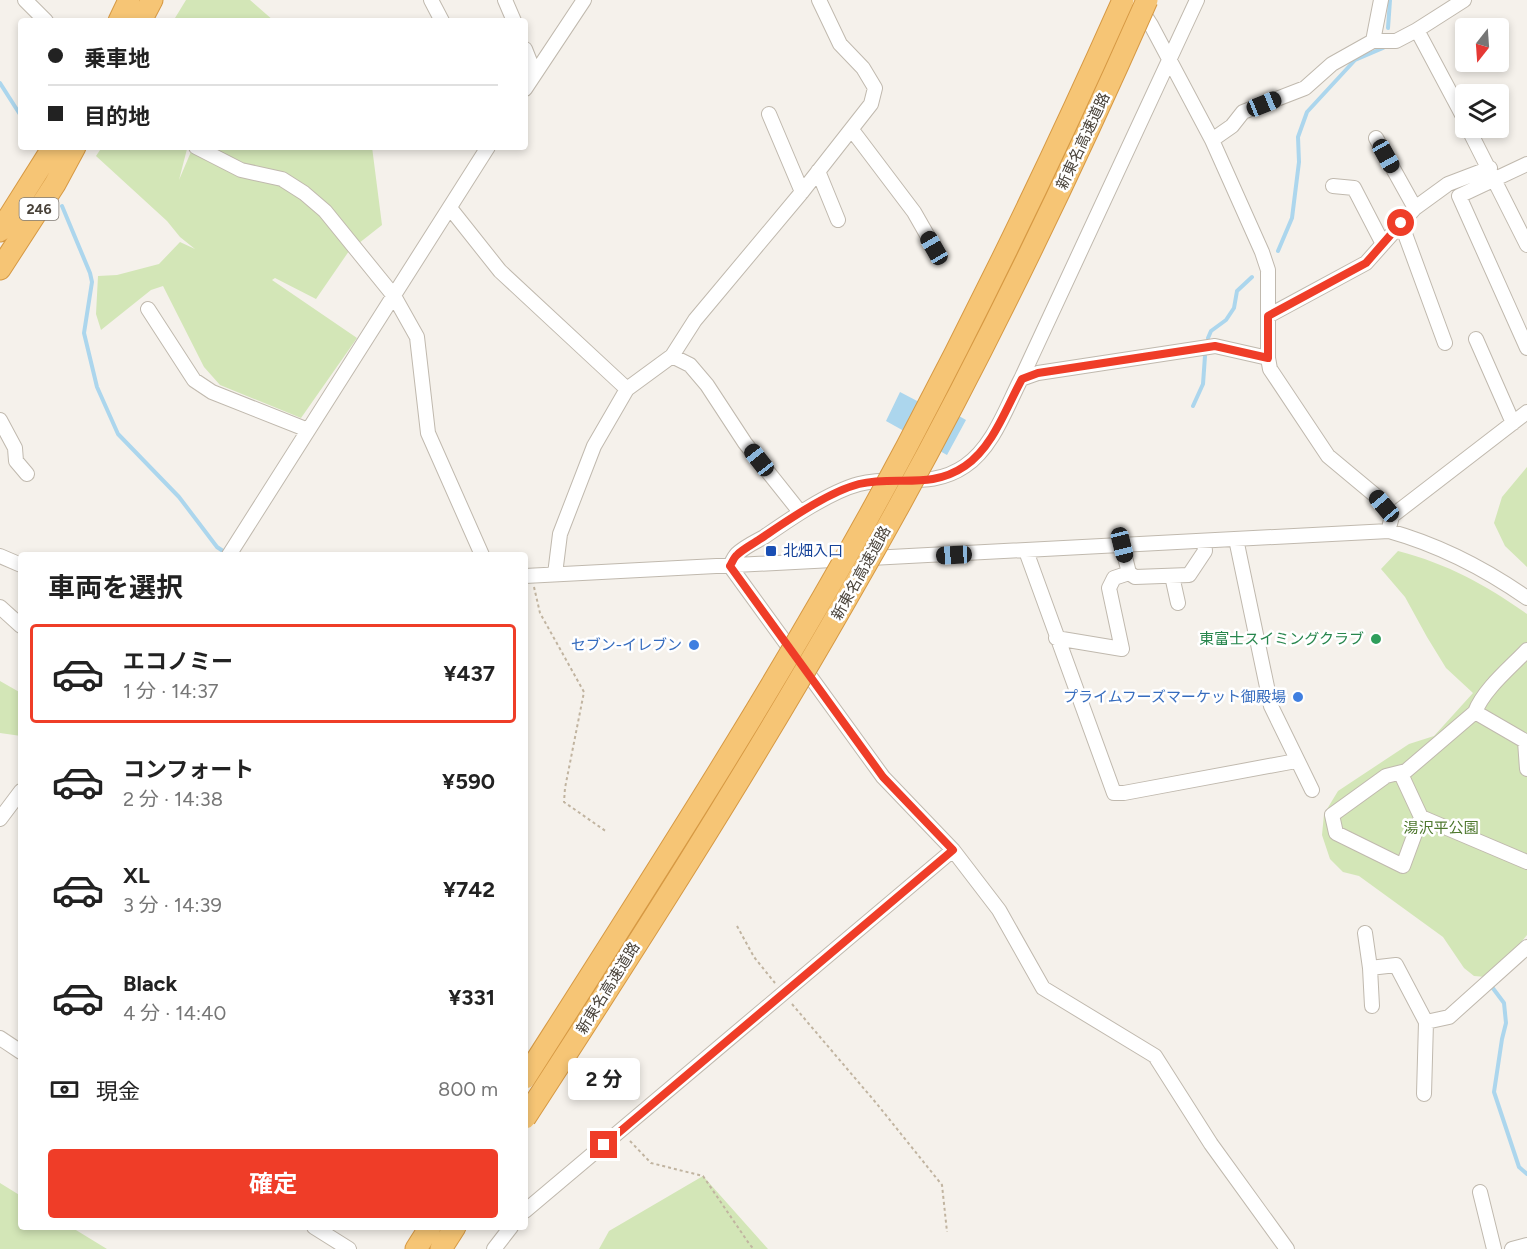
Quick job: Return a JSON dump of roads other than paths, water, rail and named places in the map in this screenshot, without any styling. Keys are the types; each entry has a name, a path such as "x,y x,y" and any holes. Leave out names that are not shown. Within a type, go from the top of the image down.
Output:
{"highway":[{"path":"120,18 129,0"},
{"path":"143,18 152,0"},
{"name":"新東名高速道路","path":"528,1073 757,707 906,448 1000,264 1123,0"},
{"name":"新東名高速道路","path":"528,1113 712,822 848,597 925,458 1019,276 1096,116 1147,0"},
{"name":"246","path":"0,231 51,150"},
{"name":"246","path":"0,269 56,184 73,150"},
{"path":"416,1249 428,1230"},
{"path":"441,1249 453,1230"}],"street":[{"path":"25,0 43,18"},
{"path":"431,0 440,18"},
{"path":"505,0 513,18"},
{"path":"528,84 584,0"},
{"path":"555,574 560,534 594,446 627,389 672,356 695,320 802,192 871,104 875,88 863,68 840,44 819,0"},
{"path":"1135,0 1151,25 1212,140 1262,252 1268,270 1270,369 1328,456 1376,496 1392,516"},
{"path":"730,566 736,555 801,512 859,484 920,482 938,479 967,465 982,450 1022,379 1197,0"},
{"path":"1373,41 1381,0"},
{"path":"1212,140 1233,126 1243,112 1305,88 1332,64 1373,41 1396,41 1464,0"},
{"path":"1417,30 1455,101"},
{"path":"528,56 535,74"},
{"path":"769,114 802,192"},
{"path":"852,130 914,212 934,248"},
{"path":"1376,138 1415,208"},
{"path":"1473,138 1527,245"},
{"path":"202,150 241,170 282,179 304,193 325,211 394,296 417,337 429,433 481,552"},
{"path":"477,163 478,150"},
{"path":"231,552 486,150"},
{"path":"1268,316 1366,263 1415,208 1448,184 1527,164"},
{"path":"818,171 838,220"},
{"path":"1492,173 1459,196 1527,348"},
{"path":"1333,186 1354,188 1383,244"},
{"path":"450,208 501,271 627,389"},
{"path":"1401,223 1445,343"},
{"path":"148,309 194,380 212,392 308,430"},
{"path":"1476,339 1513,423"},
{"path":"1022,379 1038,373 1215,346 1268,358"},
{"path":"672,356 690,365 707,385 746,442 801,512"},
{"path":"1389,531 1392,516 1527,412"},
{"path":"0,420 15,448 16,461 27,474"},
{"path":"528,576 1389,531 1426,543 1479,566 1527,598"},
{"path":"1236,539 1270,706 1311,790"},
{"path":"1122,545 1129,573 1134,577 1172,576 1189,575 1204,551 1204,541"},
{"path":"1026,551 1114,793 1296,761"},
{"path":"0,556 18,564"},
{"path":"730,566 883,777 953,850 999,910 1043,988 1155,1056 1211,1144 1287,1249"},
{"path":"1056,638 1122,649 1109,588 1114,578 1129,573"},
{"path":"1172,576 1178,603"},
{"path":"0,607 18,623"},
{"path":"1421,817 1403,866 1336,833 1332,815 1386,776 1401,774 1475,712 1493,686 1527,650"},
{"path":"1475,712 1526,740 1527,769"},
{"path":"1401,774 1421,817 1527,862"},
{"path":"0,819 18,795"},
{"path":"528,1209 953,850"},
{"path":"1365,933 1372,1006"},
{"path":"1426,1022 1449,1017 1527,947"},
{"path":"1370,968 1396,965 1426,1022 1424,1094"},
{"path":"0,1038 18,1050"},
{"path":"1480,1192 1494,1249"},
{"path":"319,1230 349,1249"},
{"path":"494,1249 509,1230"},
{"path":"1512,1249 1527,1245"}],"water":[{"path":"900,392 921,403 924,396 966,420 947,455 886,421"}],"waterway":[{"path":"1388,28 1390,0"},
{"path":"1278,251 1292,218 1299,162 1298,137 1307,112 1355,60 1383,48"},
{"path":"0,83 18,111"},
{"path":"62,206 90,273 92,282 84,333 97,387 118,434 179,497 217,547 224,552"},
{"path":"1208,338 1211,331 1226,320 1234,308 1237,291 1252,277"},
{"path":"1193,406 1203,384 1205,356"},
{"path":"1492,987 1504,1003 1506,1023 1494,1092 1519,1167 1527,1174"}],"place":[{"name":"北畑入口","path":"771,551"},
{"name":"東富士スイミングクラブ","path":"1376,639"},
{"name":"セブン-イレブン","path":"694,645"},
{"name":"プライムフーズマーケット御殿場","path":"1298,697"}],"park label":[{"name":"湯沢平公園","path":"1441,828"}]}
